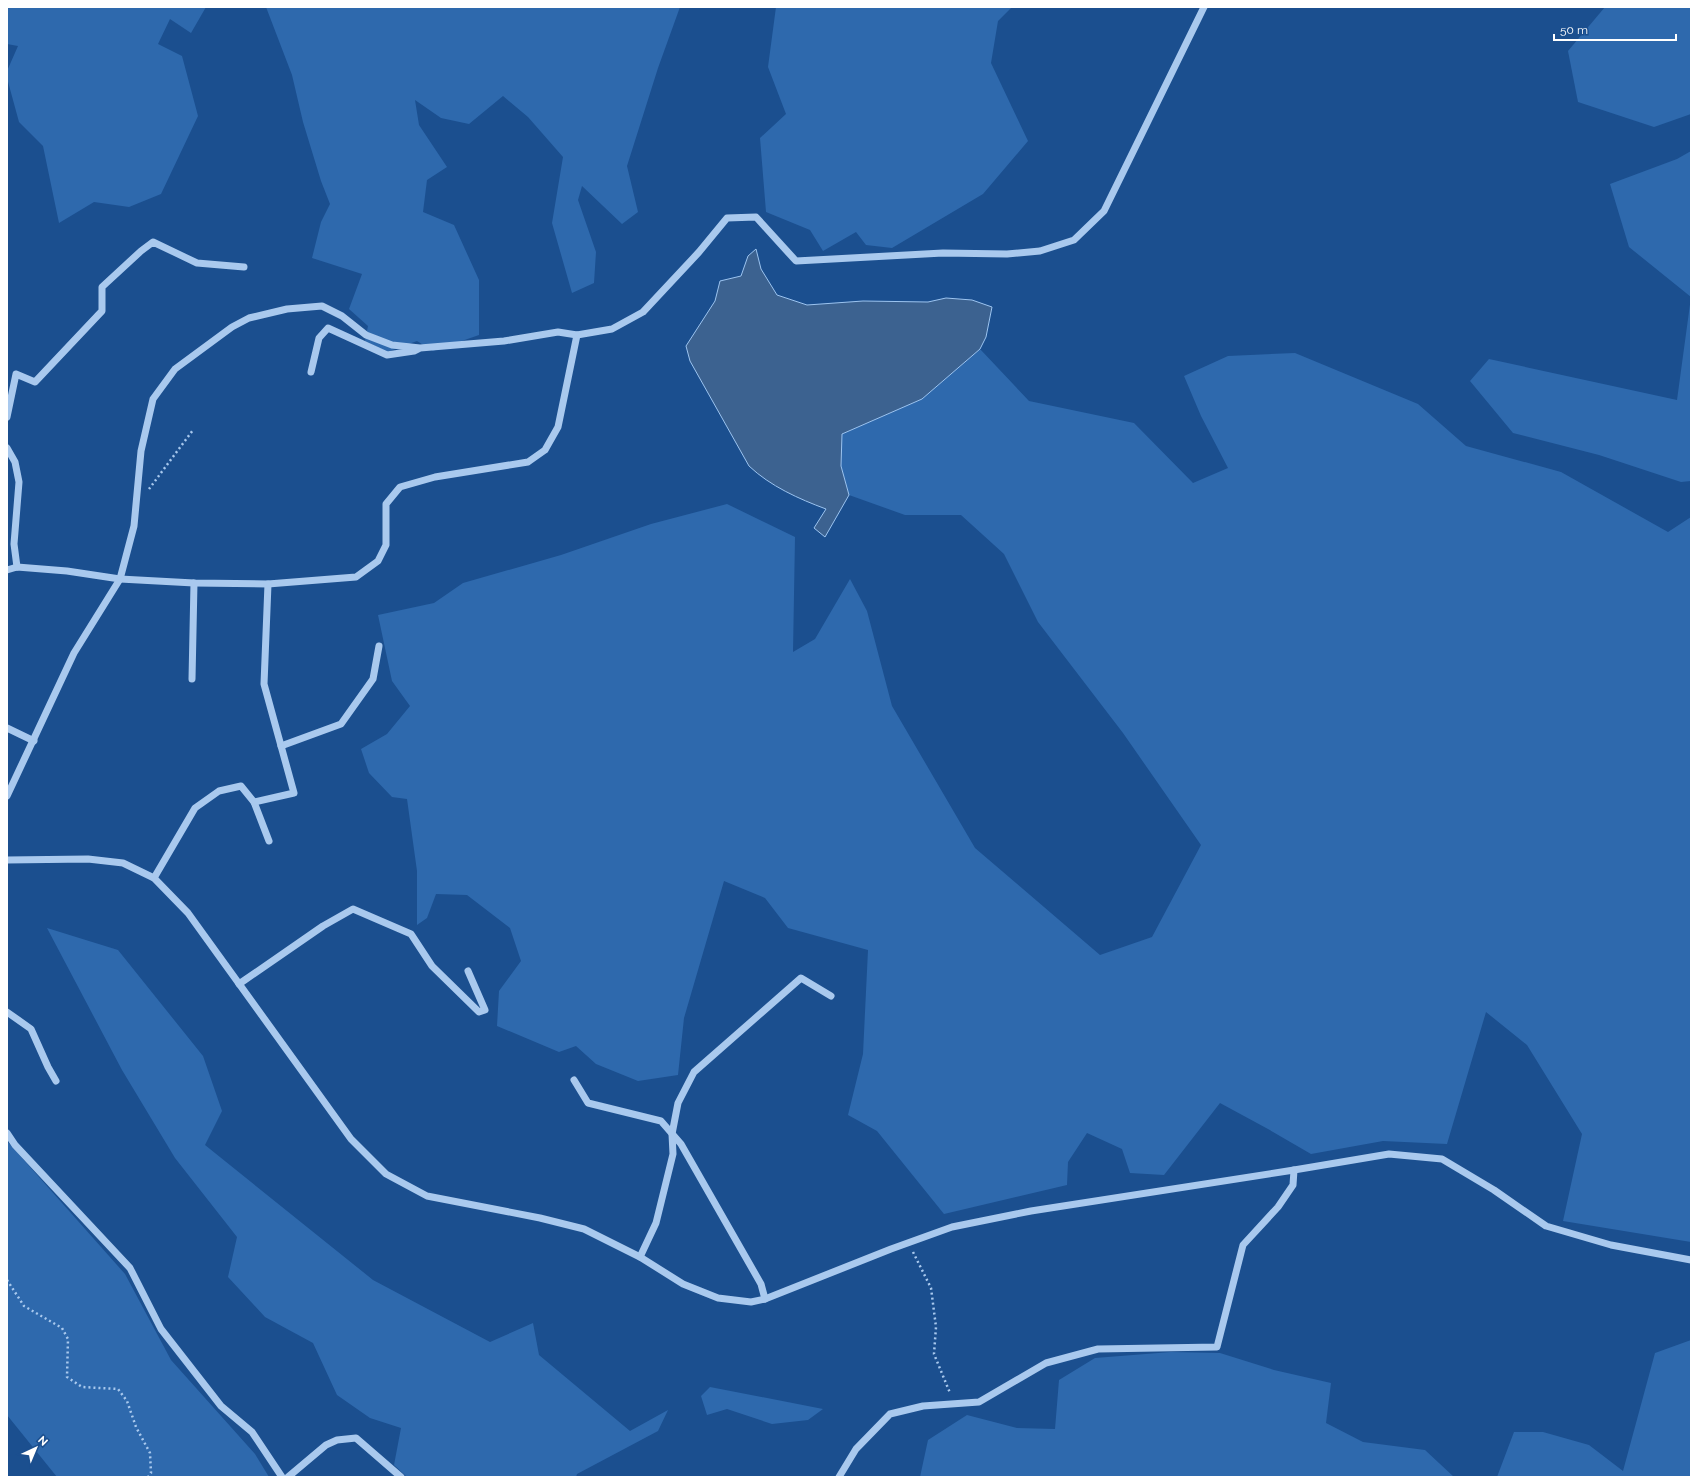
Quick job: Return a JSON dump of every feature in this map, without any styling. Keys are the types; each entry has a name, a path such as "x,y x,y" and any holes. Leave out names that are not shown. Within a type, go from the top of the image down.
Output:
{"street":[{"path":"7,796 74,654 120,579 134,526 141,451 153,399 174,369 232,327 249,318 287,309 322,306 342,316 366,335 392,345 420,348 504,341 558,332 577,334 612,329 643,312 699,252 727,218 756,217 796,261 943,253 1007,254 1040,251 1074,240 1104,211 1204,7"},
{"path":"7,417 16,374 35,382 102,311 102,287 141,251 154,242 197,263 244,267"},
{"path":"311,372 319,338 328,328 387,355 414,351 420,348"},
{"path":"7,570 17,567 67,571 120,579 194,583 268,584 356,577 378,562 386,545 386,504 400,487 435,477 528,462 545,450 558,427 577,334"},
{"path":"7,448 15,462 20,482 14,544 17,567"},
{"path":"192,679 194,583"},
{"path":"254,802 294,793 264,684 268,584"},
{"path":"281,746 341,724 373,679 379,646"},
{"path":"7,728 34,741"},
{"path":"154,878 195,808 219,791 241,786 254,802 269,841"},
{"path":"7,860 88,859 123,863 154,878 188,913 351,1139 386,1174 427,1196 540,1218 584,1229 640,1257 683,1284 718,1298 751,1302 765,1298 909,1242 952,1227 1031,1211 1389,1154 1442,1159 1494,1190 1546,1226 1611,1245 1691,1260"},
{"path":"238,984 323,926 353,909 411,934 432,966 479,1012 485,1010 468,971"},
{"path":"640,1257 656,1223 673,1154 672,1134 678,1103 694,1072 801,978 831,996"},
{"path":"7,1012 31,1029 56,1081"},
{"path":"574,1080 588,1103 660,1121 681,1144 761,1284 765,1298"},
{"path":"7,1133 15,1145 130,1268 161,1329 221,1406 252,1432 282,1477"},
{"path":"839,1477 856,1449 890,1414 923,1406 979,1402 1046,1363 1098,1349 1217,1347 1243,1245 1278,1207 1293,1185 1294,1170"},
{"path":"288,1477 326,1445 337,1440 356,1438 401,1477"}],"path":[{"path":"144,495 193,430"},
{"path":"909,1242 931,1288 936,1327 934,1354 954,1403"},
{"path":"7,1280 24,1306 62,1328 68,1338 67,1377 82,1387 118,1390 127,1401 136,1426 150,1453 151,1473 148,1477"}],"shaded area":[{"path":"7,7 206,7 191,33 170,19 158,44 182,56 198,116 161,194 129,207 94,202 59,223 43,146 19,122 7,78 7,71 18,46 7,44"},
{"path":"266,7 680,7 658,68 627,166 638,212 622,224 582,186 578,200 596,252 594,283 572,293 552,223 563,157 528,117 503,96 469,124 441,118 415,100 419,125 447,167 427,180 423,212 454,225 479,280 479,335 433,351 417,341 387,352 365,341 368,326 349,309 362,274 312,258 321,222 330,204 321,181 303,122 292,75"},
{"path":"776,7 1012,7 998,21 991,63 1028,141 983,194 892,248 866,245 856,232 823,251 810,230 766,212 760,138 786,114 768,67"},
{"path":"1605,7 1691,7 1691,114 1654,127 1578,102 1568,51"},
{"path":"1691,151 1691,297 1629,247 1610,184 1677,159"},
{"path":"756,249 761,269 777,295 807,305 863,301 928,302 946,298 972,300 992,307 986,337 980,349 922,399 842,434 841,466 849,495 825,537 814,528 826,509 775,486 749,466 690,361 686,346 715,301 720,281 741,276 748,256"},
{"path":"1691,297 1691,481 1681,482 1599,455 1513,433 1470,381 1489,359 1677,400"},
{"path":"980,349 1029,401 1134,423 1193,483 1228,468 1201,416 1184,376 1228,356 1295,353 1418,404 1466,446 1561,472 1668,532 1691,517 1691,1242 1563,1221 1582,1134 1527,1045 1486,1012 1447,1144 1383,1141 1311,1154 1220,1103 1164,1175 1130,1173 1122,1149 1087,1133 1068,1162 1067,1185 944,1214 877,1131 848,1115 863,1054 868,950 788,928 765,898 724,881 684,1018 678,1075 638,1081 596,1064 576,1046 559,1052 497,1026 499,991 521,961 510,928 467,895 436,894 427,918 417,925 417,871 407,799 392,797 369,773 361,749 387,734 410,706 392,681 378,615 434,603 463,583 561,555 651,524 727,504 795,537 793,652 815,639 850,579 867,611 892,706 975,848 1100,955 1152,937 1201,845 1123,733 1038,622 1004,554 961,515 905,515 849,495 841,466 842,434 922,399"},
{"path":"47,928 118,950 203,1056 222,1111 205,1145 373,1280 490,1342 533,1323 539,1355 630,1431 668,1410 658,1431 577,1474 576,1477 407,1477 394,1465 401,1428 370,1418 337,1395 313,1343 265,1317 228,1277 237,1237 175,1158 122,1070"},
{"path":"7,1141 125,1274 171,1360 255,1454 269,1477 57,1477 7,1415"},
{"path":"1691,1340 1691,1477 1497,1477 1514,1432 1543,1432 1589,1445 1623,1471 1655,1353"},
{"path":"1171,1352 1220,1353 1274,1370 1331,1383 1326,1423 1363,1442 1425,1450 1454,1477 920,1477 928,1440 967,1415 1017,1428 1055,1429 1059,1380 1095,1358"},
{"path":"710,1387 823,1409 808,1420 772,1424 727,1409 707,1415 701,1396"}]}
